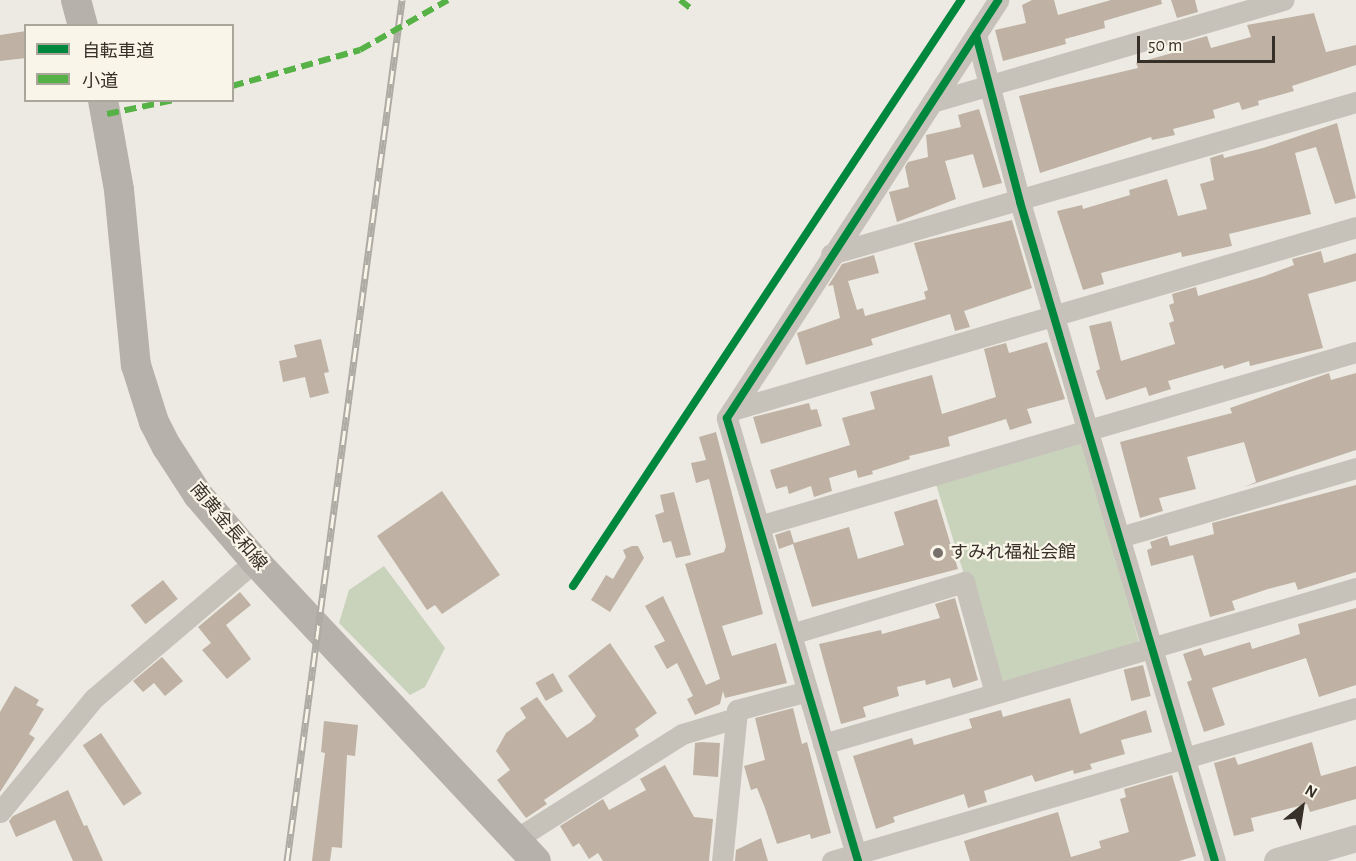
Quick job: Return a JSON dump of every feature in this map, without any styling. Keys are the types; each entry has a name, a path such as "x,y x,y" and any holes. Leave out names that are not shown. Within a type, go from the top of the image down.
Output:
{"main road":[{"path":"76,0 82,24"},
{"name":"南黄金長和線","path":"103,102 119,190 130,331 136,365 154,422 198,495 255,561 536,861"}],"street":[{"path":"857,857 727,418 831,254 998,0"},
{"path":"932,102 1284,0"},
{"path":"976,35 1020,202 1215,861"},
{"path":"831,254 1020,202 1356,102"},
{"path":"732,410 1356,227"},
{"path":"759,525 1356,352"},
{"path":"1120,537 1356,468"},
{"path":"4,801 93,699 255,561"},
{"path":"791,634 964,582 995,693"},
{"path":"823,744 1356,588"},
{"path":"722,861 736,710 808,691"},
{"path":"832,861 857,857 1184,757 1356,708"},
{"path":"516,839 682,734 736,718"},
{"path":"1277,861 1356,838"}],"green space":[{"path":"1074,439 1084,443 1140,646 998,684 935,481"},
{"path":"384,566 445,648 425,687 410,695 339,623 349,590"}],"building":[{"path":"1032,0 1054,0 1058,15 1111,0 1161,0 1162,4 1104,21 1105,28 1065,39 1066,44 1003,61 995,30 1026,23 1022,5"},
{"path":"1171,0 1195,0 1198,12 1177,18"},
{"path":"1314,13 1326,52 1356,45 1356,65 1292,86 1294,91 1258,101 1259,105 1242,110 1239,102 1213,110 1215,118 1173,129 1175,135 1152,140 1151,137 1040,173 1019,96 1138,68 1136,63 1176,52 1175,45 1207,36 1211,48 1251,37 1247,25"},
{"path":"24,31 24,58 0,61 0,35"},
{"path":"979,109 1002,183 983,188 973,154 945,161 956,199 897,222 889,192 909,187 905,167 908,162 928,157 926,135 961,127 958,115"},
{"path":"1337,123 1356,198 1335,204 1316,147 1295,153 1311,214 1229,234 1232,246 1182,257 1181,252 1101,273 1104,284 1083,290 1057,211 1082,205 1083,209 1130,195 1129,190 1167,179 1178,216 1207,209 1200,184 1214,180 1210,158 1223,154 1224,158 1263,148"},
{"path":"1012,220 1032,288 964,311 970,327 955,331 950,314 871,339 873,345 806,365 797,333 840,318 833,285 828,286 842,264 874,255 879,273 848,281 857,310 863,308 865,316 926,299 924,292 928,290 914,243"},
{"path":"1321,251 1324,263 1356,253 1356,281 1308,294 1323,348 1250,366 1249,361 1224,369 1223,365 1168,381 1171,389 1149,396 1146,387 1106,400 1096,371 1100,369 1089,326 1111,321 1121,361 1175,344 1169,323 1174,321 1169,305 1174,303 1172,294 1196,287 1198,296 1265,276 1294,265 1292,259"},
{"path":"321,339 329,372 324,373 329,393 310,398 305,377 283,382 279,361 297,357 294,345"},
{"path":"1047,342 1065,399 1027,409 1032,423 1010,430 1006,419 948,437 950,446 909,456 910,459 872,471 873,474 858,478 856,470 829,478 832,491 814,497 811,486 789,494 787,486 776,489 770,470 850,445 842,418 875,409 870,392 932,375 942,414 996,397 984,349 1006,343 1009,353"},
{"path":"1329,373 1331,380 1356,373 1356,450 1244,487 1256,482 1244,442 1187,457 1196,489 1159,498 1163,511 1140,518 1120,442 1232,413 1230,408"},
{"path":"809,403 811,410 817,409 822,426 761,444 753,417"},
{"path":"716,432 763,614 722,626 732,656 776,643 787,683 725,698 723,691 720,704 695,715 687,699 693,696 677,663 667,669 654,646 665,641 645,606 663,596 706,685 720,679 685,564 724,552 726,546 709,479 696,483 691,463 706,460 699,437"},
{"path":"1356,485 1356,572 1298,590 1295,582 1268,589 1232,601 1235,610 1210,617 1193,555 1151,566 1147,550 1152,548 1150,542 1167,536 1170,546 1214,534 1212,523"},
{"path":"442,491 500,575 442,614 435,605 427,610 377,536"},
{"path":"674,492 691,555 676,558 671,541 663,543 655,515 664,512 660,495"},
{"path":"937,499 958,569 812,607 793,544 779,549 775,535 790,530 794,543 849,527 858,559 904,545 894,512"},
{"path":"638,546 644,558 610,612 591,600 606,575 613,579 626,557 623,550"},
{"path":"163,580 178,599 145,624 131,605"},
{"path":"240,592 251,605 226,625 251,659 227,679 202,650 211,643 198,627"},
{"path":"955,598 978,680 953,688 950,678 926,685 925,680 897,687 899,696 863,707 866,717 841,724 819,644 881,630 882,634 940,618 935,604"},
{"path":"1356,608 1356,685 1319,697 1306,658 1212,688 1225,725 1204,732 1187,682 1192,680 1183,654 1201,648 1204,656 1250,642 1252,649 1300,634 1298,624"},
{"path":"610,643 657,713 635,729 639,736 544,800 547,804 526,818 497,780 510,770 496,751 506,733 526,718 520,708 537,697 567,738 591,722 596,716 568,676"},
{"path":"162,657 183,681 165,696 154,683 143,692 133,681"},
{"path":"1143,665 1151,696 1131,701 1124,670"},
{"path":"553,673 563,691 546,701 536,683"},
{"path":"15,686 39,700 36,705 44,709 29,734 35,738 0,792 0,712"},
{"path":"1070,698 1080,734 1146,710 1152,732 1121,740 1125,754 1090,764 1092,769 1074,774 1073,770 1035,782 1032,775 984,791 987,802 968,808 964,794 893,817 895,822 876,829 853,756 912,738 914,745 972,728 969,719 1001,710 1003,717"},
{"path":"793,708 802,744 807,742 831,833 811,839 810,834 777,844 757,788 751,790 744,766 765,760 755,718"},
{"path":"324,721 358,725 355,756 347,755 342,848 332,847 330,861 312,861 325,753 321,752"},
{"path":"101,733 142,794 124,806 83,745"},
{"path":"1312,742 1321,776 1356,766 1356,799 1310,812 1307,804 1251,818 1254,831 1234,836 1214,763 1235,757 1238,765"},
{"path":"695,743 720,743 718,777 693,775"},
{"path":"665,765 694,817 713,819 709,861 603,861 598,853 589,859 579,843 573,847 560,826 603,799 609,810 646,790 640,779"},
{"path":"1172,775 1196,856 1179,861 970,861 964,841 1058,812 1071,857 1101,848 1099,841 1129,832 1120,799 1126,797 1124,789"},
{"path":"68,790 103,861 73,861 55,820 16,837 9,821 13,816"},
{"path":"761,838 768,861 735,861 736,850"}],"railway":[{"path":"287,861 402,0"}],"marked path":[{"path":"234,85 360,50 448,0"},
{"path":"680,0 693,10"},
{"path":"107,114 164,102"}],"cycle path":[{"path":"573,586 961,0"},
{"path":"858,861 727,418 998,0"},
{"path":"976,35 1020,202 1215,861"}],"place":[{"name":"すみれ福祉会館","path":"938,553"}]}
